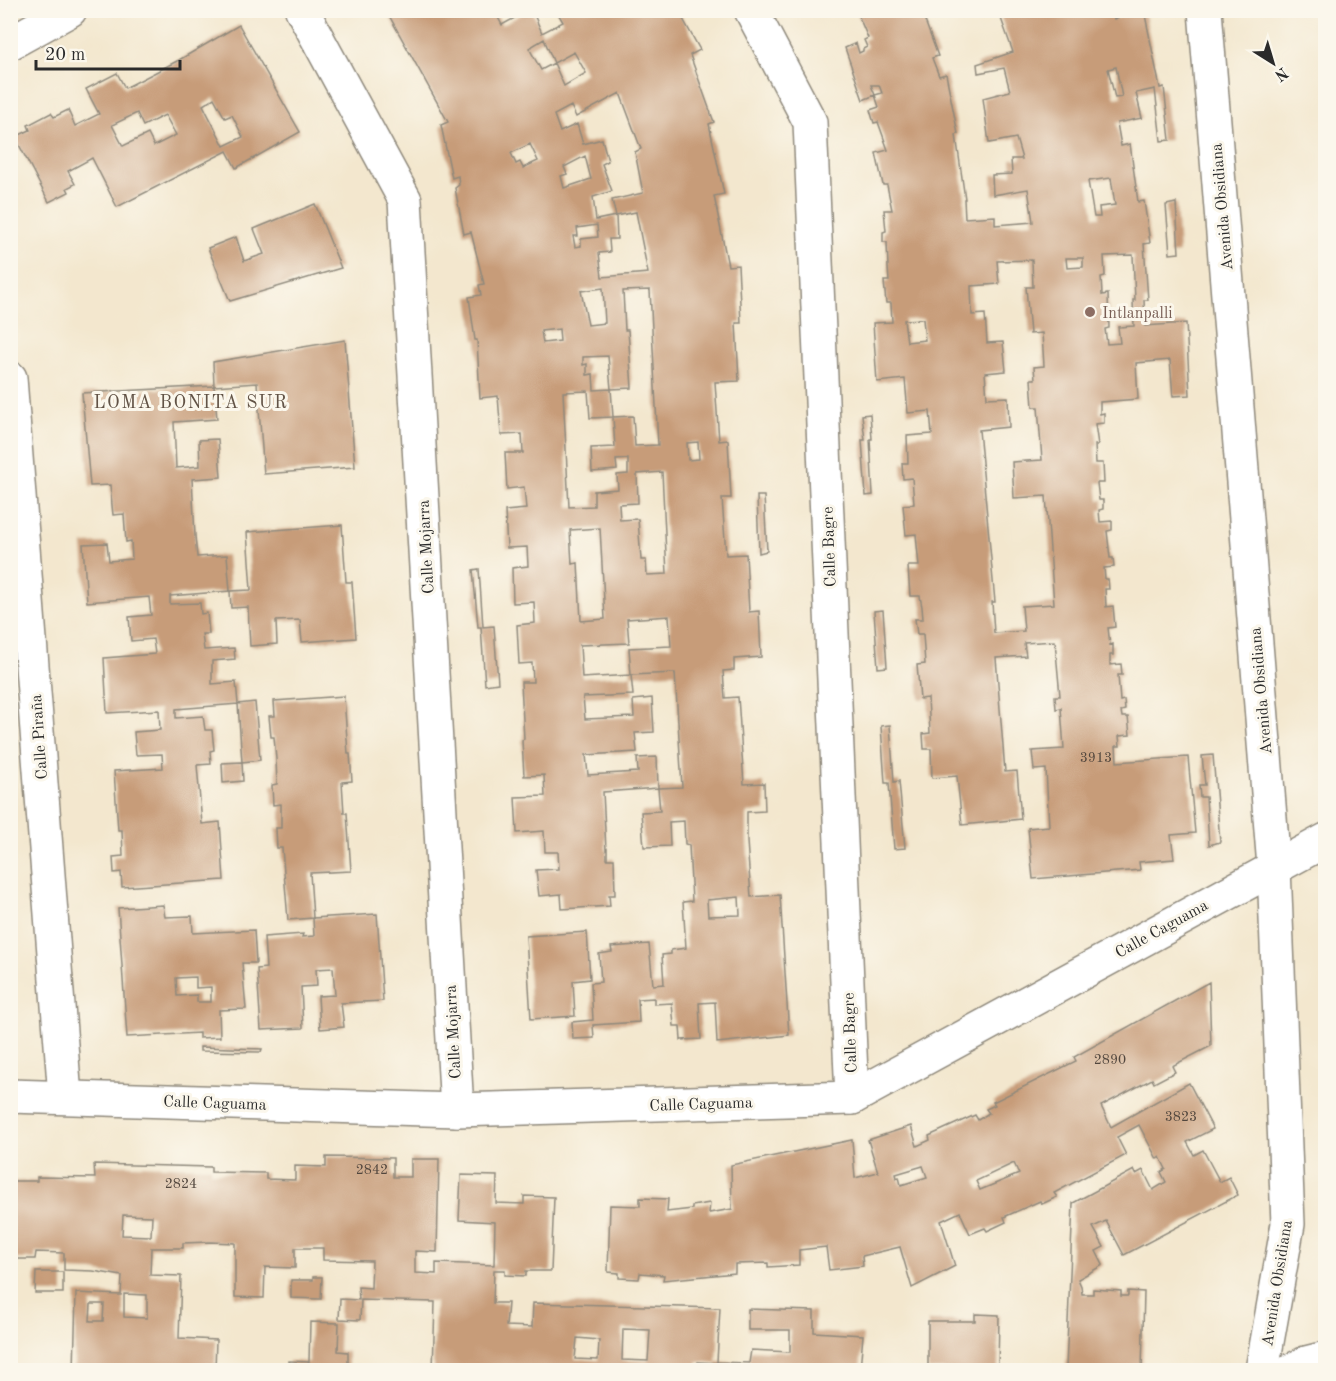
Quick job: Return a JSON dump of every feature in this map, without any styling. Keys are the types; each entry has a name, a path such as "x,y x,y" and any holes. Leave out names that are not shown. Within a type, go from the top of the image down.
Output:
{"street":[{"path":"10,43 70,10"},
{"name":"Calle Mojarra","path":"302,10 405,200 457,1110"},
{"name":"Calle Bagre","path":"751,10 810,122 852,1098"},
{"name":"Avenida Obsidiana","path":"1205,10 1274,867 1288,1224 1262,1371"},
{"name":"Calle Piraña","path":"10,378 65,1097"},
{"name":"Calle Caguama","path":"10,1096 457,1110 852,1098 1326,840"},
{"path":"1292,1371 1306,1363 1326,1358"}],"building":[{"path":"386,10 445,10 449,18 463,10 468,19 483,10 494,10 502,25 532,10 542,33 563,22 556,10 678,10 700,50 690,55 714,122 709,124 724,194 714,196 728,266 738,265 741,323 736,323 739,381 715,382 719,441 728,440 731,498 722,498 726,555 746,554 749,612 759,611 761,657 734,659 734,670 723,671 725,698 738,697 744,784 764,783 765,811 747,812 751,897 780,895 789,1035 717,1043 715,1002 699,1003 701,1039 681,1040 680,1026 674,1026 672,1003 654,1004 654,998 638,999 639,1022 593,1025 594,1038 573,1039 572,1022 593,1020 591,983 601,982 599,954 612,952 611,947 649,944 653,985 664,984 662,955 671,954 671,950 686,948 683,902 692,901 689,845 685,844 684,821 669,822 670,846 644,847 641,812 660,811 658,788 603,792 607,859 614,859 615,895 609,895 610,906 562,909 561,894 539,896 536,870 559,869 558,852 545,852 544,831 517,833 515,797 545,796 544,775 524,776 521,682 533,682 532,663 519,664 517,625 535,623 534,602 513,603 512,568 528,566 527,547 507,548 505,511 526,509 524,487 507,489 505,453 523,453 522,434 501,435 498,396 480,398 477,340 475,340 469,297 481,295 479,285 484,284 471,232 464,234 455,188 459,185 458,176 452,178 441,125 448,122","holes":["544,39 554,63 541,70 529,48","574,52 586,73 564,86 554,63","620,93 641,149 635,152 643,193 612,200 616,216 596,220 593,197 612,191 602,164 608,161 602,139 583,144 577,124 560,132 554,115 571,106 576,117","530,144 538,161 523,168 520,162 516,164 511,153","585,156 591,179 564,188 561,176 567,174 564,167","636,212 648,273 602,277 599,253 610,252 609,239 617,239 616,216","597,225 598,237 581,239 581,246 575,247 573,236 578,236 577,228","603,288 605,323 588,325 581,291","650,290 658,445 635,446 633,416 613,417 611,389 632,388 623,291","559,329 560,341 543,343 541,331","608,356 611,389 594,390 593,374 587,375 587,364 583,365 583,357","588,391 590,418 613,417 615,447 591,448 592,472 617,470 616,460 628,459 628,474 617,475 618,489 594,491 594,506 569,507 563,392","698,442 699,459 688,460 687,443","662,472 667,574 647,575 646,560 641,560 638,519 620,520 619,504 638,503 637,474","600,528 605,619 581,621 578,563 572,564 570,530","669,616 671,646 629,648 631,675 582,678 580,645 629,643 627,619","675,673 682,787 658,788 657,757 637,758 638,772 588,775 586,755 637,752 635,733 654,732 652,698 633,700 634,717 585,719 583,697 633,695 631,675","739,897 740,915 708,916 707,900"]},
{"path":"856,10 921,10 938,56 932,58 939,76 946,74 958,134 956,135 965,199 965,218 995,216 995,225 1033,222 1028,189 993,195 992,175 1012,174 1011,159 1022,159 1016,138 989,143 983,98 1010,91 1004,68 978,73 977,64 1013,52 998,10 1110,10 1114,19 1144,10 1160,88 1164,87 1170,140 1161,141 1155,89 1136,93 1142,118 1117,123 1121,146 1130,144 1138,202 1144,201 1150,243 1144,244 1148,300 1144,300 1145,326 1186,323 1190,395 1173,396 1170,360 1136,363 1138,399 1100,402 1100,414 1104,413 1104,423 1095,424 1098,445 1095,445 1096,463 1103,463 1104,483 1097,483 1099,500 1103,500 1103,509 1099,510 1100,522 1112,521 1112,530 1107,531 1110,558 1113,558 1114,567 1104,568 1109,589 1105,589 1106,607 1113,606 1115,627 1108,628 1110,645 1113,644 1110,665 1121,664 1122,675 1118,675 1120,701 1124,700 1125,710 1121,711 1122,717 1128,717 1130,735 1119,736 1120,746 1116,746 1117,762 1188,757 1195,833 1171,835 1174,859 1139,862 1140,870 1033,879 1028,828 1049,826 1046,769 1034,770 1032,751 1064,749 1061,708 1056,709 1055,696 1060,696 1055,641 1024,643 1026,656 996,658 1005,772 1017,771 1021,819 962,825 957,776 932,778 931,749 924,749 923,734 930,733 928,698 920,699 917,665 925,664 923,634 917,634 915,619 923,619 922,607 920,596 910,596 908,566 919,566 916,534 906,535 903,505 914,504 912,478 903,479 902,463 908,463 907,436 932,434 930,411 908,413 905,379 877,382 873,323 892,322 891,303 886,303 884,281 889,281 887,242 883,242 883,232 886,231 884,210 892,210 887,185 883,185 876,153 888,150 878,122 874,123 870,110 879,107 875,95 863,100 845,48 856,43 859,53 867,47 864,40 868,38","holes":["1116,67 1122,97 1115,98 1108,69","871,85 879,85 882,93 875,95","1111,178 1115,205 1099,207 1100,217 1094,217 1088,181","1133,255 1134,326 1118,327 1120,343 1107,344 1105,329 1109,328 1108,294 1102,295 1101,277 1105,276 1104,256","1066,258 1083,258 1083,267 1067,268","1032,260 1033,287 1026,287 1030,334 1042,333 1044,366 1034,367 1035,379 1031,379 1033,407 1038,407 1042,460 1012,462 1014,498 1046,496 1054,604 1022,606 1024,631 994,633 992,602 995,602 979,430 1009,427 1008,397 987,398 985,373 1006,371 1003,342 987,343 985,314 972,315 971,286 999,284 997,261","923,319 925,340 907,342 904,320"]},
{"path":"239,25 300,132 236,168 227,151 117,207 92,158 68,171 75,184 67,188 69,192 49,202 15,137 30,130 28,125 51,113 54,117 68,110 75,126 99,114 86,89 117,73 125,88","holes":["214,98 225,118 232,115 243,137 224,146 203,105","137,113 143,126 165,115 176,135 154,146 148,134 123,146 112,125"]},
{"path":"1176,203 1179,253 1170,254 1166,205"},
{"path":"315,204 341,268 230,301 208,248 236,237 244,261 264,254 254,229"},
{"path":"345,340 355,467 264,474 257,383 214,386 213,362"},
{"path":"214,386 217,419 174,422 176,468 200,466 199,440 218,439 221,477 192,479 195,536 197,557 227,555 230,591 170,596 170,604 200,603 201,614 207,613 209,634 202,634 204,650 234,648 235,659 212,661 212,684 236,682 238,704 176,709 176,718 203,716 205,730 212,730 214,750 210,751 211,764 197,765 202,824 220,822 224,880 122,887 121,872 114,873 113,857 123,856 122,830 118,830 114,771 163,768 162,754 136,755 134,732 160,730 159,710 107,713 104,658 155,654 153,639 131,641 129,617 151,615 149,597 87,602 83,544 107,543 109,561 132,559 131,541 126,542 124,514 113,515 110,485 90,486 82,393"},
{"path":"870,414 873,495 866,496 862,415"},
{"path":"757,496 764,496 767,551 759,553"},
{"path":"342,525 346,582 352,582 356,638 302,642 300,620 276,621 277,644 250,646 248,607 231,608 230,591 251,590 247,532"},
{"path":"479,569 483,627 494,626 498,683 485,685 481,627 478,627 473,570"},
{"path":"883,610 887,667 878,668 874,611"},
{"path":"344,696 352,781 342,782 344,813 347,813 351,871 310,873 313,918 288,920 282,848 277,848 276,828 281,828 281,804 273,805 272,785 277,784 276,759 269,716 275,716 274,701"},
{"path":"255,702 260,760 242,762 238,704"},
{"path":"890,725 894,782 899,781 905,848 894,849 889,783 885,783 881,726"},
{"path":"1213,755 1220,842 1209,845 1206,797 1200,797 1199,785 1205,785 1202,756"},
{"path":"242,762 243,781 223,783 222,763"},
{"path":"163,905 165,917 192,916 193,933 254,930 256,963 242,963 246,1009 219,1010 220,1037 199,1038 199,1033 127,1037 118,908","holes":["196,977 196,988 211,987 211,1002 197,1002 197,995 177,996 176,978"]},
{"path":"377,914 383,1001 341,1003 344,1027 320,1029 318,996 335,995 333,968 316,969 317,986 301,987 303,1028 261,1030 257,969 266,968 264,937 303,934 302,937 314,936 313,918"},
{"path":"587,932 590,979 573,981 575,1016 531,1019 526,936"},
{"path":"1209,982 1211,1046 1172,1066 1175,1072 1154,1083 1152,1079 1101,1106 1111,1127 1189,1083 1213,1129 1187,1142 1194,1155 1203,1150 1220,1182 1229,1177 1238,1195 1124,1255 1106,1221 1093,1227 1104,1247 1096,1251 1103,1265 1078,1279 1082,1294 1093,1294 1093,1289 1121,1291 1121,1296 1128,1296 1128,1291 1144,1292 1142,1370 1066,1370 1073,1203 1134,1170 1136,1174 1143,1170 1153,1190 1166,1182 1161,1172 1166,1169 1160,1157 1157,1159 1139,1125 1117,1137 1126,1155 1054,1193 1057,1197 1042,1204 1040,1201 1004,1217 1006,1222 987,1231 985,1228 970,1234 960,1212 941,1221 955,1266 912,1288 900,1247 862,1256 863,1266 829,1270 826,1247 799,1250 799,1265 768,1267 768,1263 735,1264 735,1273 663,1280 664,1275 640,1273 639,1279 619,1278 619,1273 608,1272 610,1205 640,1206 640,1198 668,1199 667,1212 692,1209 692,1206 710,1203 709,1213 732,1209 731,1165 852,1140 855,1178 878,1172 868,1140 911,1126 917,1146 930,1140 929,1136 975,1115 978,1120 989,1113 986,1109 995,1105 993,1102 1076,1061 1074,1057","holes":["1014,1163 1019,1174 980,1190 976,1181","923,1166 927,1177 901,1185 896,1174"]},
{"path":"200,1047 262,1049 261,1052 200,1051"},
{"path":"326,1157 393,1158 393,1177 411,1177 411,1159 439,1159 437,1252 415,1251 415,1273 436,1274 436,1263 494,1265 495,1222 459,1220 461,1175 497,1176 496,1203 524,1204 524,1196 554,1197 551,1271 526,1271 526,1276 505,1275 505,1270 494,1270 493,1303 508,1303 506,1326 532,1327 533,1303 720,1308 717,1362 749,1363 751,1350 790,1352 790,1330 748,1330 748,1309 814,1311 814,1332 863,1335 860,1370 717,1370 717,1363 698,1362 698,1370 433,1370 435,1302 361,1300 360,1320 339,1319 340,1299 359,1300 358,1287 371,1288 372,1261 323,1260 323,1248 295,1248 295,1268 265,1267 264,1298 235,1297 235,1243 210,1242 183,1243 183,1248 151,1248 150,1275 181,1276 179,1338 216,1340 215,1370 74,1370 76,1293 121,1295 122,1276 93,1271 64,1270 64,1253 36,1252 35,1259 10,1259 10,1181 37,1181 37,1177 95,1178 94,1164 211,1167 211,1172 266,1173 266,1179 295,1180 295,1166 326,1167","holes":["123,1215 152,1216 151,1236 122,1235","124,1294 147,1295 147,1318 124,1317","91,1304 104,1304 103,1321 90,1321","623,1329 650,1330 648,1361 622,1360","577,1338 599,1340 598,1360 575,1359"]},
{"path":"36,1272 63,1272 63,1293 35,1293"},
{"path":"313,1277 322,1277 321,1299 291,1298 291,1280 313,1280"},
{"path":"975,1314 999,1315 998,1370 928,1370 928,1321 975,1321"},
{"path":"310,1322 339,1323 338,1351 348,1352 348,1370 289,1370 289,1361 309,1362"}],"place":[{"name":"Intlanpalli","path":"1090,312"}],"district":[{"name":"LOMA BONITA SUR","path":"191,402"}]}
